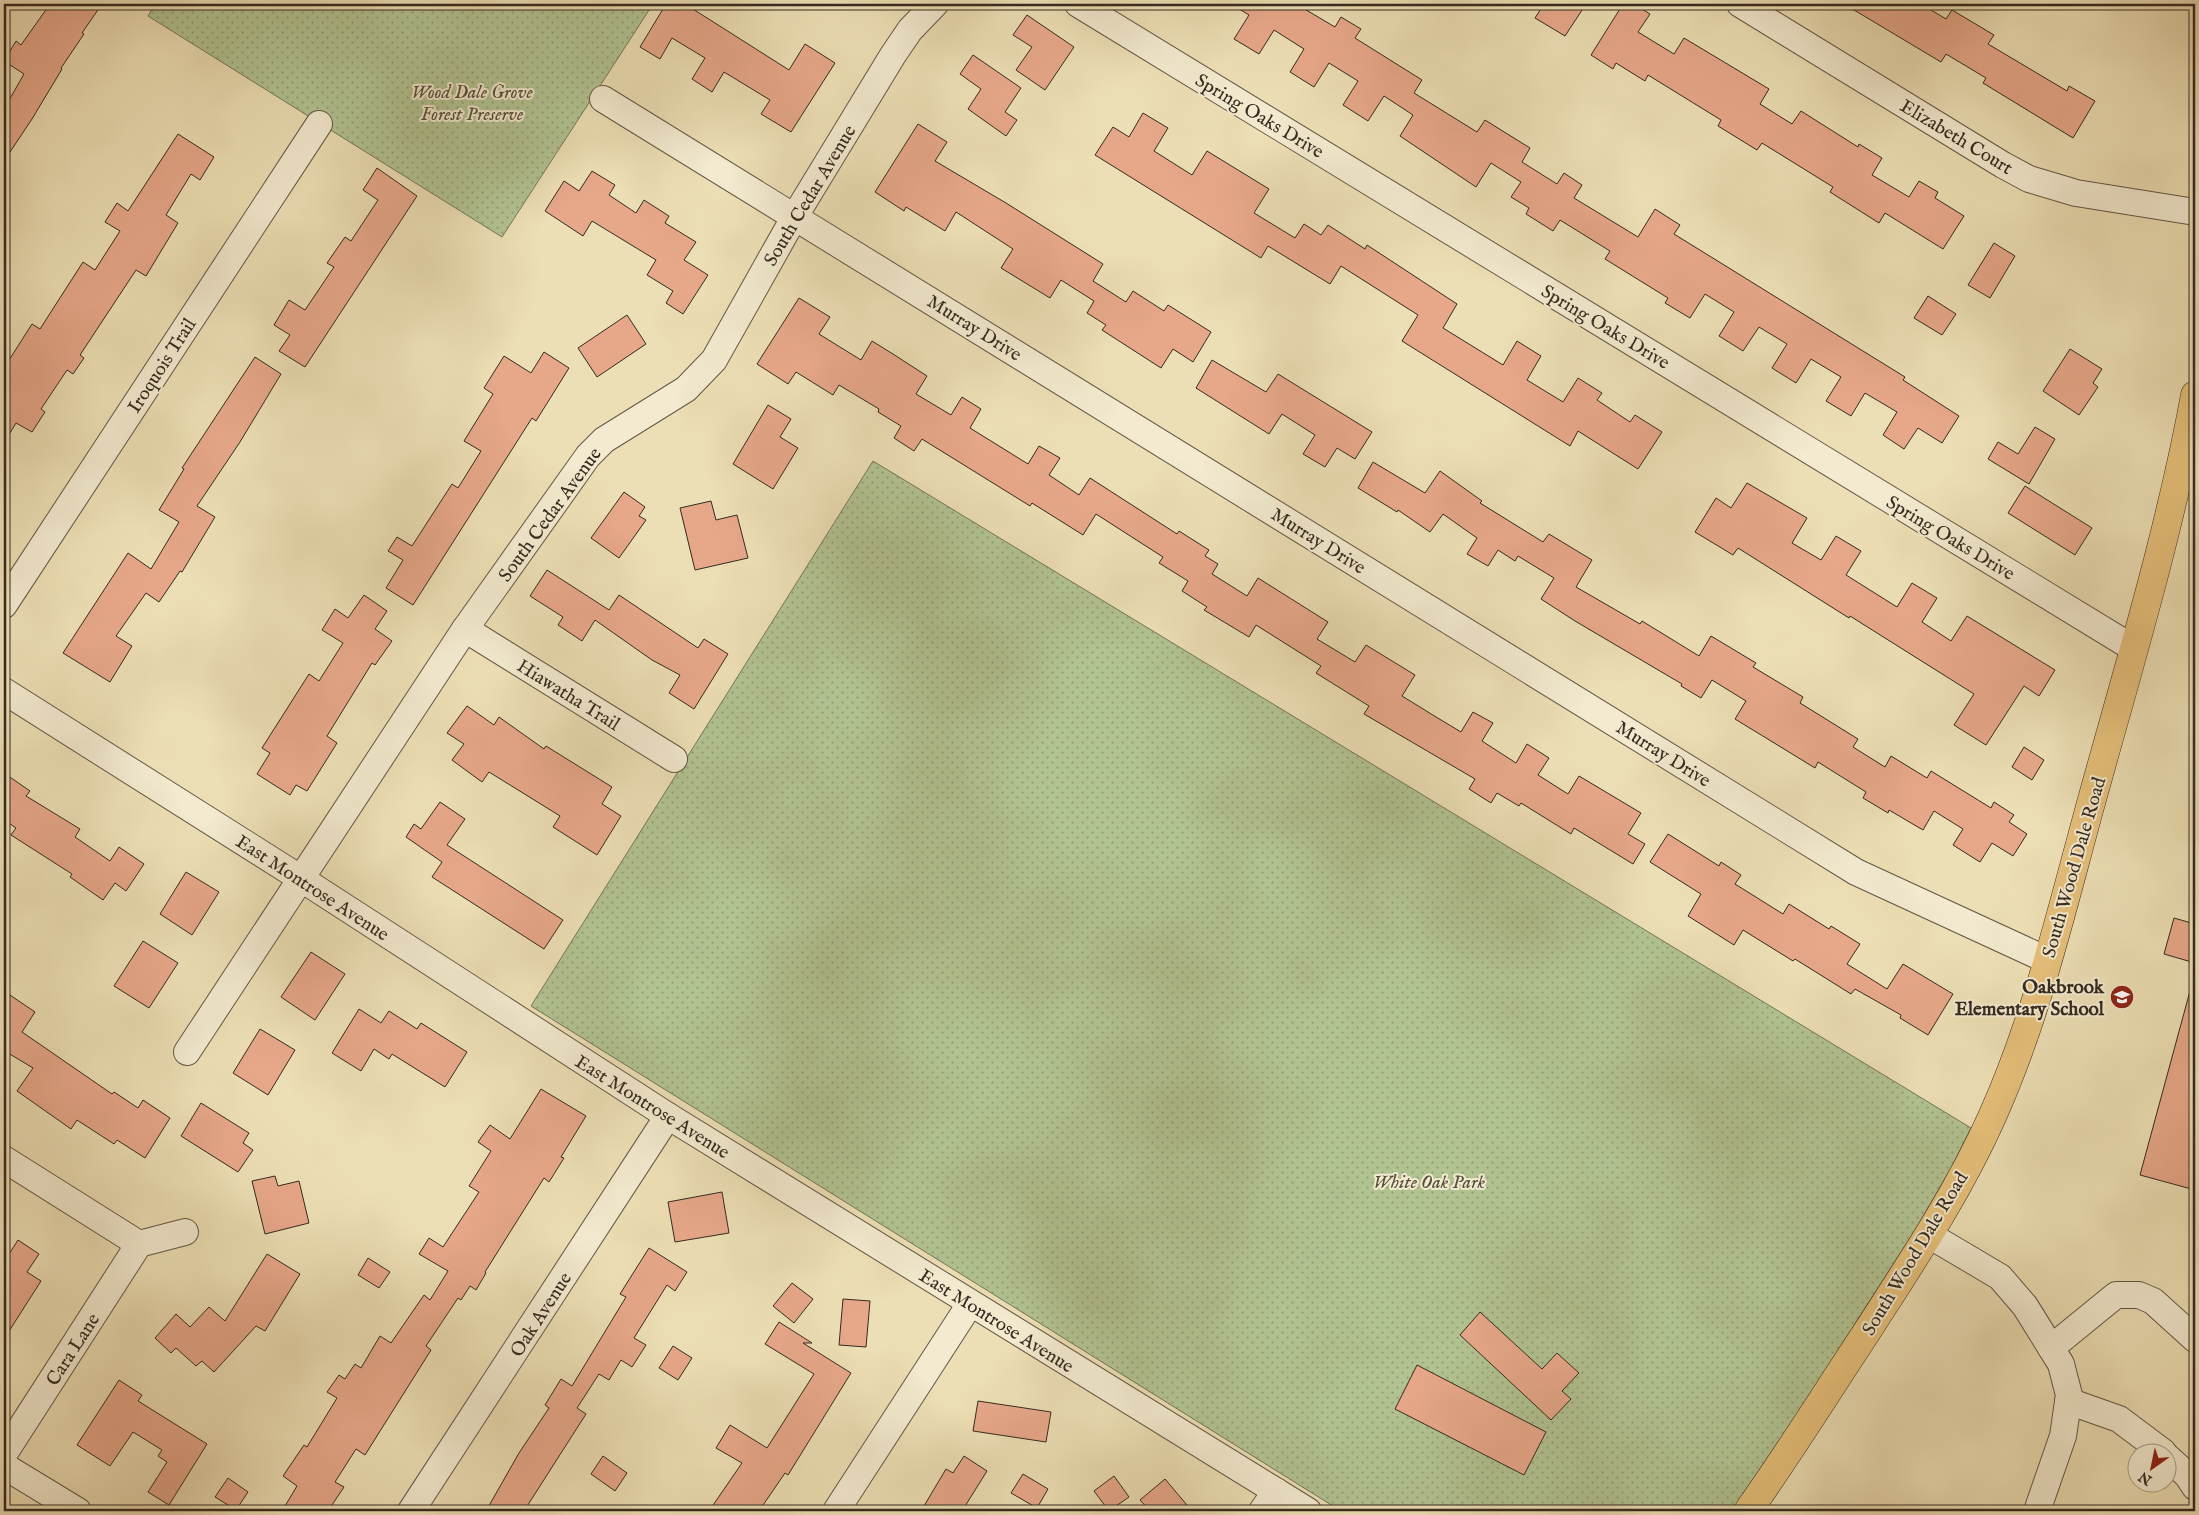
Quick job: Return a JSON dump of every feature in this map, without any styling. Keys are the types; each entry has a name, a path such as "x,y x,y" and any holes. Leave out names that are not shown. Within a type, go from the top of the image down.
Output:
{"main road":[{"name":"South Wood Dale Road","path":"1748,1511 1929,1235 1956,1189 1992,1118 2016,1059 2047,960 2133,648 2187,475 2195,395"}],"street":[{"name":"South Cedar Avenue","path":"187,1052 465,629 588,456 604,440 686,389 714,360 794,216 892,55 910,30 935,4"},
{"name":"Spring Oaks Drive","path":"1078,4 2133,648"},
{"name":"Elizabeth Court","path":"1740,4 2003,165 2029,178 2076,193 2195,212"},
{"name":"Murray Drive","path":"602,99 1856,872 2047,960"},
{"name":"Iroquois Trail","path":"4,605 319,124"},
{"name":"Hiawatha Trail","path":"465,629 674,759"},
{"name":"East Montrose Avenue","path":"4,691 300,878 668,1116 970,1304 1269,1501 1308,1511"},
{"name":"Oak Avenue","path":"411,1511 668,1116"},
{"path":"4,1160 139,1244 185,1232"},
{"path":"1929,1235 2000,1277 2025,1306 2061,1364 2069,1395 2063,1436 2036,1511"},
{"name":"Cara Lane","path":"4,1454 139,1244"},
{"path":"2051,1348 2116,1295 2139,1295 2153,1301 2195,1339"},
{"path":"836,1511 970,1304"},
{"path":"2068,1401 2119,1419 2150,1442"},
{"path":"2176,1465 2188,1475 2195,1487"},
{"path":"4,1466 78,1511"}],"green space":[{"name":"Wood Dale Grove Forest Preserve","path":"155,4 653,4 502,237 148,16"},
{"name":"White Oak Park","path":"873,461 1971,1128 1951,1168 1915,1230 1735,1511 1341,1511 531,1006"}],"building":[{"path":"50,4 102,4 82,33 84,34 4,161 4,109 24,74 4,61 16,41 21,45"},
{"path":"666,4 685,4 789,70 805,44 835,63 791,132 761,114 770,100 724,72 712,92 692,79 705,58 672,38 660,59 640,47"},
{"path":"1231,4 1296,4 1335,27 1341,17 1361,29 1355,38 1422,80 1414,93 1477,132 1485,120 1530,148 1522,162 1557,184 1564,173 1582,185 1574,198 1638,237 1655,209 1680,225 1674,234 1905,377 1903,380 1959,416 1942,443 1918,428 1904,449 1883,435 1897,412 1865,393 1851,416 1826,401 1841,377 1811,359 1796,383 1772,368 1787,344 1759,327 1743,351 1719,336 1734,312 1705,294 1690,318 1665,303 1668,298 1605,259 1610,251 1560,220 1553,231 1526,214 1529,208 1511,197 1521,182 1491,163 1476,187 1400,136 1413,115 1384,96 1368,121 1343,105 1358,81 1329,63 1314,87 1290,72 1304,49 1274,30 1259,54 1234,39 1249,15"},
{"path":"1544,4 1586,4 1565,36 1535,18"},
{"path":"1623,4 1634,4 1650,14 1638,32 1674,54 1684,38 1769,89 1760,104 1792,124 1801,111 1858,147 1859,144 1882,158 1872,175 1909,197 1919,181 1938,192 1935,198 1964,216 1943,249 1885,213 1879,223 1830,192 1833,187 1762,143 1757,150 1718,126 1721,120 1648,75 1645,81 1616,63 1613,69 1591,55"},
{"path":"1844,4 1921,4 1946,19 1952,10 1994,35 1988,44 2067,91 2069,86 2095,101 2073,138 1983,83 1986,78 1946,54 1941,62"},
{"path":"1027,15 1074,47 1045,90 1016,70 1032,47 1013,35"},
{"path":"973,55 1021,88 1005,112 1017,120 1006,136 968,109 981,89 960,74"},
{"path":"1143,113 1168,128 1154,151 1192,175 1207,151 1269,189 1254,213 1295,238 1304,224 1321,235 1328,225 1365,249 1367,245 1457,304 1443,328 1503,365 1517,341 1541,356 1527,380 1563,402 1578,378 1602,393 1597,400 1630,422 1635,415 1662,432 1638,469 1578,431 1570,446 1402,341 1418,315 1341,266 1330,284 1268,246 1261,258 1095,155 1113,127 1129,137"},
{"path":"918,124 947,142 935,161 1103,264 1093,281 1126,302 1133,291 1164,311 1168,305 1211,332 1193,362 1173,349 1161,368 1102,330 1106,325 1087,313 1094,301 1061,280 1050,298 1001,268 1013,249 956,212 945,231 906,207 904,211 875,192"},
{"path":"178,134 214,157 200,180 191,174 166,215 178,223 146,276 136,270 80,355 84,358 73,374 67,370 41,409 45,412 32,432 16,423 4,443 4,368 32,324 40,329 83,262 95,270 120,231 105,222 117,203 128,211"},
{"path":"377,168 417,196 305,367 279,351 290,335 274,325 289,300 305,310 334,267 327,263 345,237 351,241 378,200 363,190"},
{"path":"592,171 615,185 609,195 636,213 644,200 669,216 665,223 696,242 684,260 708,275 683,314 666,303 673,291 647,275 656,260 592,221 583,236 545,211 564,181 579,191"},
{"path":"1994,243 2015,256 1990,298 1968,285"},
{"path":"1928,296 1956,314 1942,335 1914,318"},
{"path":"799,298 830,317 819,334 861,360 872,341 893,354 927,376 916,394 951,415 962,397 981,409 970,428 1028,464 1039,446 1060,458 1049,475 1079,495 1090,478 1177,534 1179,531 1209,550 1205,556 1218,564 1212,574 1247,596 1258,578 1328,622 1317,639 1355,662 1366,645 1415,675 1402,696 1441,720 1461,732 1473,712 1493,723 1482,741 1516,763 1527,744 1549,758 1538,775 1568,794 1579,776 1641,813 1628,834 1645,844 1633,864 1574,828 1571,834 1521,803 1519,806 1497,793 1491,803 1469,789 1475,779 1364,714 1369,706 1316,673 1321,666 1256,625 1249,637 1204,610 1207,607 1182,591 1188,581 1159,563 1163,557 1096,514 1083,535 1032,503 1030,506 922,439 914,451 894,438 901,426 878,412 879,409 839,385 833,395 796,372 788,384 757,364"},
{"path":"627,315 646,344 597,377 578,348"},
{"path":"2070,349 2102,369 2093,383 2098,387 2079,415 2043,391"},
{"path":"544,352 569,368 536,421 532,418 413,605 386,588 403,560 388,551 397,537 412,546 452,484 458,488 481,451 464,441 493,394 484,388 504,356 531,373"},
{"path":"255,357 281,374 240,442 197,506 215,517 182,572 180,571 159,602 146,593 116,636 132,646 110,682 63,653 128,553 151,569 179,522 159,510 184,469 182,468"},
{"path":"1212,360 1266,392 1278,374 1372,432 1355,459 1337,448 1325,467 1303,454 1315,435 1282,414 1269,434 1196,388"},
{"path":"768,405 791,419 780,437 798,448 773,489 733,464"},
{"path":"2035,427 2055,439 2029,484 1988,459 1998,442 2018,454"},
{"path":"1373,462 1425,493 1440,471 1482,501 1480,503 1543,542 1549,534 1592,560 1576,587 1640,624 1642,621 1699,656 1711,636 1756,663 1753,667 1803,697 1800,703 1858,739 1853,747 1885,767 1891,756 1927,778 1931,771 1991,808 1994,802 2014,815 2009,822 2027,834 2013,856 1992,843 1980,862 1953,845 1963,829 1934,811 1923,830 1889,810 1888,813 1863,798 1866,792 1818,762 1815,768 1735,719 1746,701 1712,680 1701,698 1681,686 1682,684 1541,599 1554,578 1518,556 1515,561 1498,550 1488,566 1467,554 1477,538 1443,514 1430,532 1398,510 1397,512 1358,488"},
{"path":"1747,483 1807,518 1792,543 1821,560 1836,536 1861,551 1846,575 1897,607 1912,583 1937,598 1922,622 1951,641 1967,616 2055,670 2039,696 2024,686 1986,745 1954,725 1974,694 1738,548 1733,555 1695,532 1716,498 1731,508"},
{"path":"2025,486 2092,528 2075,555 2008,513"},
{"path":"624,492 645,507 639,516 646,520 619,558 591,538"},
{"path":"711,501 716,520 737,515 748,558 695,570 680,508"},
{"path":"547,570 609,610 619,595 698,648 704,639 728,654 694,709 669,693 680,675 652,660 595,620 582,641 558,625 563,617 530,596"},
{"path":"364,595 387,611 375,629 392,641 375,665 372,663 327,736 337,743 307,791 296,785 290,795 257,774 270,753 262,748 309,674 319,681 343,643 322,630 335,609 348,618"},
{"path":"467,706 494,725 499,717 544,749 546,746 612,787 602,804 621,816 597,855 553,827 560,816 489,772 482,782 452,760 464,744 447,733"},
{"path":"2024,747 2044,760 2032,780 2012,767"},
{"path":"4,773 30,791 26,796 80,829 75,837 110,861 119,847 144,864 126,891 115,883 103,900 70,877 72,874 11,835 16,828 4,820"},
{"path":"440,802 465,819 447,845 563,920 544,949 432,877 442,862 406,837 414,824 421,829"},
{"path":"1668,834 1719,866 1721,862 1741,875 1735,884 1783,914 1789,904 1829,929 1831,926 1860,944 1847,964 1887,989 1903,964 1953,994 1928,1035 1900,1018 1901,1015 1855,989 1851,994 1795,959 1793,961 1743,930 1734,945 1688,916 1701,894 1650,862"},
{"path":"186,872 219,892 192,935 160,914"},
{"path":"2174,918 2195,924 2195,963 2164,954"},
{"path":"143,941 178,963 149,1008 114,986"},
{"path":"311,952 345,974 315,1020 281,997"},
{"path":"4,991 35,1012 22,1032 112,1094 114,1092 138,1108 143,1100 170,1118 145,1158 117,1140 114,1144 77,1120 71,1129 17,1091 33,1068 8,1053 4,1060"},
{"path":"2190,991 2195,992 2195,1190 2140,1175"},
{"path":"359,1009 381,1023 389,1011 417,1029 421,1023 467,1052 445,1087 392,1054 389,1059 374,1049 361,1071 332,1053"},
{"path":"260,1029 295,1050 268,1095 233,1073"},
{"path":"541,1089 586,1116 561,1157 564,1158 549,1182 544,1178 485,1272 476,1290 470,1286 461,1300 458,1298 426,1346 431,1350 365,1455 356,1449 335,1482 344,1487 328,1511 282,1511 297,1486 283,1476 304,1445 307,1447 337,1398 327,1392 339,1375 345,1379 355,1364 361,1368 380,1336 391,1343 424,1295 430,1300 448,1271 419,1254 429,1238 443,1247 479,1192 469,1186 491,1151 478,1142 490,1125 510,1139"},
{"path":"201,1103 249,1133 243,1143 253,1150 238,1172 181,1136"},
{"path":"275,1176 278,1186 299,1181 309,1223 265,1234 252,1181"},
{"path":"722,1192 729,1233 675,1242 668,1202"},
{"path":"18,1240 39,1254 27,1272 41,1281 4,1339 4,1262"},
{"path":"649,1248 687,1272 675,1291 667,1285 634,1338 646,1345 632,1367 621,1360 609,1380 599,1374 577,1408 586,1414 524,1511 486,1511 519,1453 549,1408 545,1405 561,1379 572,1386 626,1297 620,1294"},
{"path":"267,1254 300,1274 265,1331 256,1326 214,1372 202,1361 196,1366 176,1348 171,1353 155,1338 176,1314 190,1327 209,1307 225,1321"},
{"path":"368,1258 390,1272 379,1288 358,1275"},
{"path":"792,1283 813,1299 794,1323 773,1306"},
{"path":"843,1299 870,1301 866,1347 839,1345"},
{"path":"1480,1312 1542,1369 1557,1353 1579,1373 1562,1391 1571,1399 1551,1420 1460,1335"},
{"path":"779,1322 812,1343 803,1343 851,1373 788,1475 785,1473 759,1511 709,1511 742,1463 716,1448 730,1425 767,1448 814,1374 765,1344"},
{"path":"673,1346 692,1358 678,1380 659,1368"},
{"path":"1417,1365 1546,1432 1524,1475 1395,1409"},
{"path":"119,1380 142,1395 138,1401 207,1444 169,1505 148,1492 167,1462 158,1456 162,1450 133,1432 110,1466 77,1445"},
{"path":"978,1401 1051,1412 1046,1442 973,1431"},
{"path":"603,1456 627,1473 615,1491 591,1474"},
{"path":"964,1456 987,1471 962,1511 921,1511 946,1469 953,1473"},
{"path":"1023,1474 1048,1489 1037,1508 1011,1493"},
{"path":"1114,1476 1129,1497 1109,1511 1094,1491"},
{"path":"228,1478 248,1492 236,1510 215,1497"},
{"path":"1165,1479 1192,1511 1150,1511 1140,1500"}],"place":[{"name":"Oakbrook Elementary School","path":"2122,997"}]}
